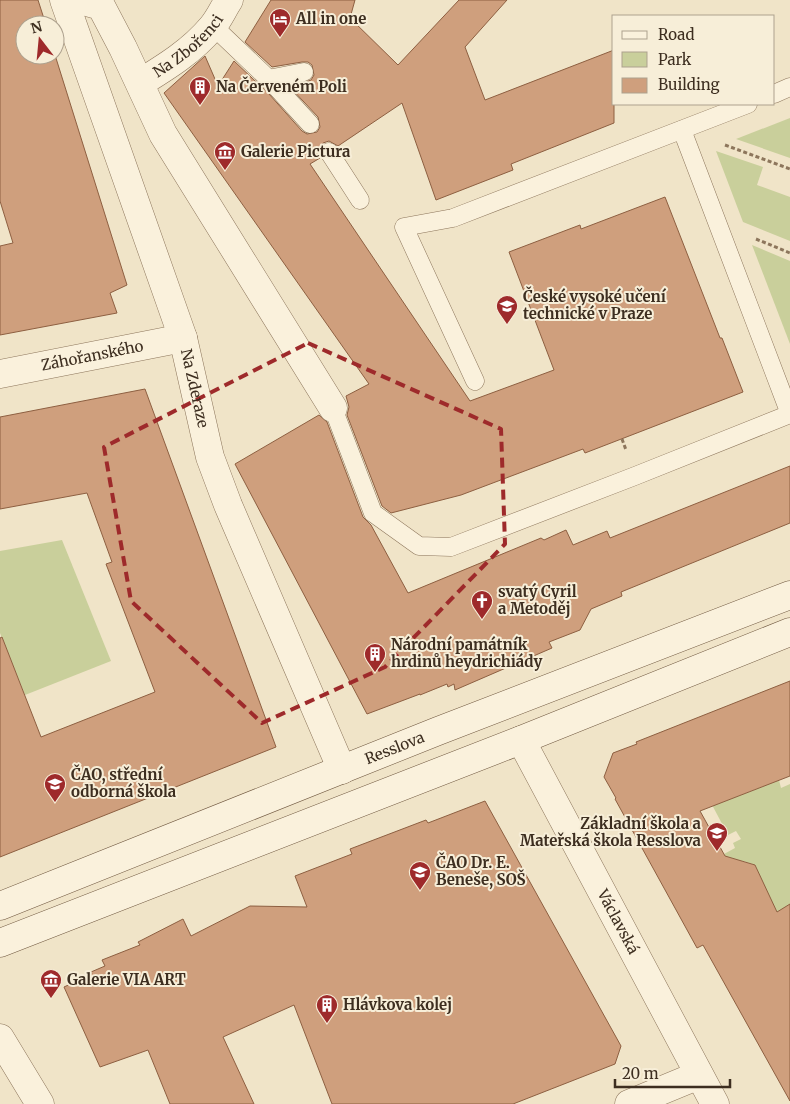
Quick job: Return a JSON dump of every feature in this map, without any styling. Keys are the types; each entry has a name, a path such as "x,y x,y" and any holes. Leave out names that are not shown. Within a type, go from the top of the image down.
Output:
{"street":[{"name":"Na Zderaze","path":"64,0 183,338 210,457 232,514 342,770"},
{"path":"80,0 101,6 140,83 163,134 333,408"},
{"name":"Na Zbořenci","path":"140,83 178,60 213,26 229,0"},
{"name":"Záhořanského","path":"0,374 183,338"},
{"name":"Resslova","path":"0,906 445,728 790,595"},
{"path":"0,942 521,740 790,632"},
{"name":"Václavská","path":"521,740 715,1104"},
{"path":"0,1038 40,1104"},
{"path":"629,1104 699,1076"}],"lane":[{"path":"213,26 274,85 310,124"},
{"path":"274,85 304,72"},
{"path":"775,94 790,88"},
{"path":"475,380 404,228 453,218 745,105"},
{"path":"333,408 373,513 418,546 451,547 790,414 682,130"},
{"path":"329,152 360,200"}],"path":[{"path":"682,130 790,169"},
{"path":"622,438 627,452"}],"highlighted area":[{"path":"308,343 501,429 505,544 385,667 262,723 131,601 104,447"}],"green space":[{"path":"790,118 790,158 736,139"},
{"path":"716,151 763,167 757,185 790,197 790,241 743,222"},
{"path":"752,245 790,261 790,344"},
{"path":"62,540 111,661 25,695 0,633 0,551"},
{"path":"779,780 781,788 790,784 790,905 760,922 757,888 760,876 755,865 743,861 731,867 724,854 735,848 733,843 741,839 736,831 728,835 711,803 746,793"}],"building":[{"path":"0,0 38,0 43,15 15,15 15,65 58,65 127,285 110,293 117,313 0,335 0,246 13,243 0,201"},
{"path":"271,0 355,0 350,18 398,65 459,0 507,0 465,47 485,100 612,51 612,105 614,105 614,123 511,164 513,170 436,200 402,103 338,146 329,141 323,143 318,152 320,158 310,164 470,401 554,370 509,252 580,225 581,229 665,197 743,392 585,453 583,449 461,495 391,513 382,506 347,415 349,407 346,396 369,384 164,93 205,56 218,86 234,61 269,94 302,131 307,134 317,132 320,127 318,117 289,86 311,80 314,75 312,65 308,62 302,62 272,67 245,42"},
{"path":"145,389 276,747 0,857 0,638 2,637 41,737 155,692 106,564 112,562 87,493 0,509 0,417"},
{"path":"319,415 327,422 363,517 371,525 408,593 541,538 544,540 566,530 573,545 607,531 610,538 790,466 790,523 621,592 622,596 591,609 580,630 549,642 552,648 455,690 454,684 448,687 447,684 367,714 235,464"},
{"name":"Základní škola a Mateřská škola Resslova","path":"790,681 790,776 700,811 725,856 755,865 777,912 790,904 790,1101 703,945 697,948 604,777 613,753 637,744 636,742"},
{"path":"485,801 621,1046 615,1064 513,1104 332,1104 294,1005 223,1037 254,1104 170,1104 148,1050 100,1067 64,987 105,966 102,960 140,945 138,942 183,919 191,936 250,906 307,907 295,876 352,854 350,849 426,820 428,823"}],"place":[{"name":"All in one","path":"280,38"},
{"name":"Na Červeném Poli","path":"200,106"},
{"name":"Galerie Pictura","path":"225,171"},
{"name":"České vysoké učení technické v Praze","path":"507,325"},
{"name":"svatý Cyril a Metoděj","path":"482,620"},
{"name":"Národní památník hrdinů heydrichiády","path":"375,673"},
{"name":"ČAO, střední odborná škola","path":"55,803"},
{"name":"Základní škola a Mateřská škola Resslova","path":"717,852"},
{"name":"ČAO Dr. E. Beneše, SOŠ","path":"420,891"},
{"name":"Galerie VIA ART","path":"51,999"},
{"name":"Hlávkova kolej","path":"327,1024"}]}
